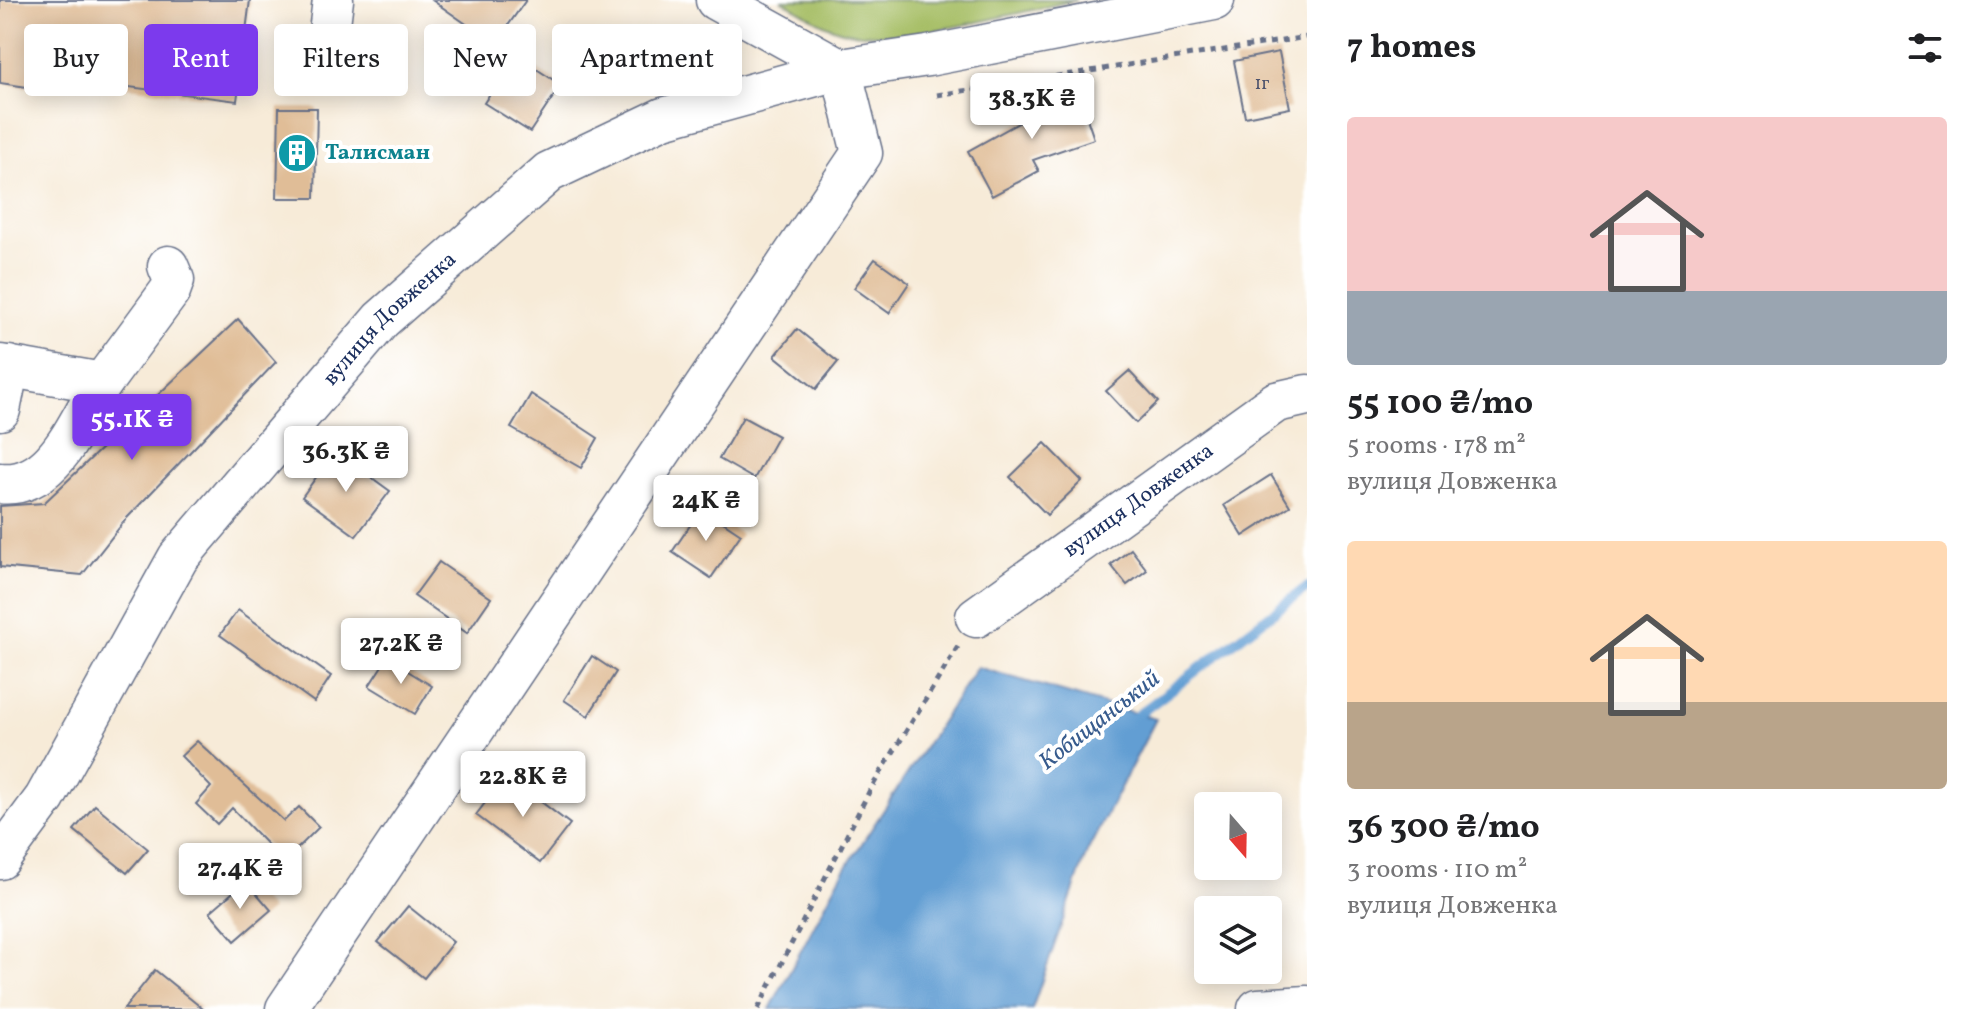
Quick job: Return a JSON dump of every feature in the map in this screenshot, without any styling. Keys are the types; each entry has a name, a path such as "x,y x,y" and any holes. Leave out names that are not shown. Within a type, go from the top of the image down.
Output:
{"street":[{"path":"330,24 333,0"},
{"path":"286,1009 862,153 841,69 716,0"},
{"name":"вулиця Довженка","path":"0,859 45,798 178,558 381,320 549,172 663,118 841,69 928,56 1214,0"},
{"path":"0,483 29,481 46,471 102,383 170,291 174,280 168,266"},
{"path":"0,410 5,366 102,383"},
{"name":"вулиця Довженка","path":"976,617 1276,402 1307,395"},
{"path":"1258,1009 1307,1006"}],"path":[{"path":"926,96 972,92 1307,37"},
{"path":"758,1009 870,790 976,617"}],"green space":[{"path":"781,0 1077,0 931,31 873,35 830,27"}],"water":[{"path":"977,667 1156,719 1087,852 1032,1009 770,1009 840,877"}],"building":[{"path":"0,0 250,0 247,24 144,24 144,89 128,87 128,24 24,24 24,87 0,83"},
{"path":"432,0 526,0 509,24 466,24"},
{"path":"1279,52 1290,108 1245,117 1234,61"},
{"path":"536,69 552,79 554,96 530,132 484,103 489,96 536,96"},
{"path":"1077,89 1094,139 1033,160 1039,171 992,196 968,151 1029,117 1026,107"},
{"path":"198,96 238,96 237,101"},
{"name":"Талисман","path":"279,108 317,108 315,198 277,198"},
{"path":"875,259 909,283 889,313 854,288"},
{"path":"238,319 276,362 127,518 82,575 0,567 0,506 44,503"},
{"path":"797,329 838,362 816,389 775,356"},
{"path":"1129,371 1158,402 1136,423 1106,391"},
{"path":"531,394 598,438 581,468 511,428"},
{"path":"743,417 778,436 754,479 719,459"},
{"path":"1045,443 1082,481 1047,515 1010,477"},
{"path":"335,451 390,491 356,536 302,497"},
{"path":"1271,475 1290,506 1243,536 1224,505"},
{"path":"702,508 741,534 711,578 672,552"},
{"path":"1131,549 1147,570 1127,585 1111,565"},
{"path":"439,562 491,598 467,633 414,596"},
{"path":"238,610 331,676 314,702 220,635"},
{"path":"592,656 616,672 588,716 564,700"},
{"path":"387,658 432,686 415,714 369,686"},
{"path":"197,741 284,821 299,807 319,827 284,862 232,808 217,824 196,804 211,787 181,756"},
{"path":"506,775 570,824 540,863 476,815"},
{"path":"95,805 148,849 127,873 74,830"},
{"path":"246,881 271,910 235,941 210,912"},
{"path":"408,906 453,942 424,978 378,942"},
{"path":"155,970 203,1009 124,1009"}],"waterway":[{"name":"Кобищанський","path":"1130,721 1307,587"}],"place":[{"name":"Талисман","path":"297,153"}]}
